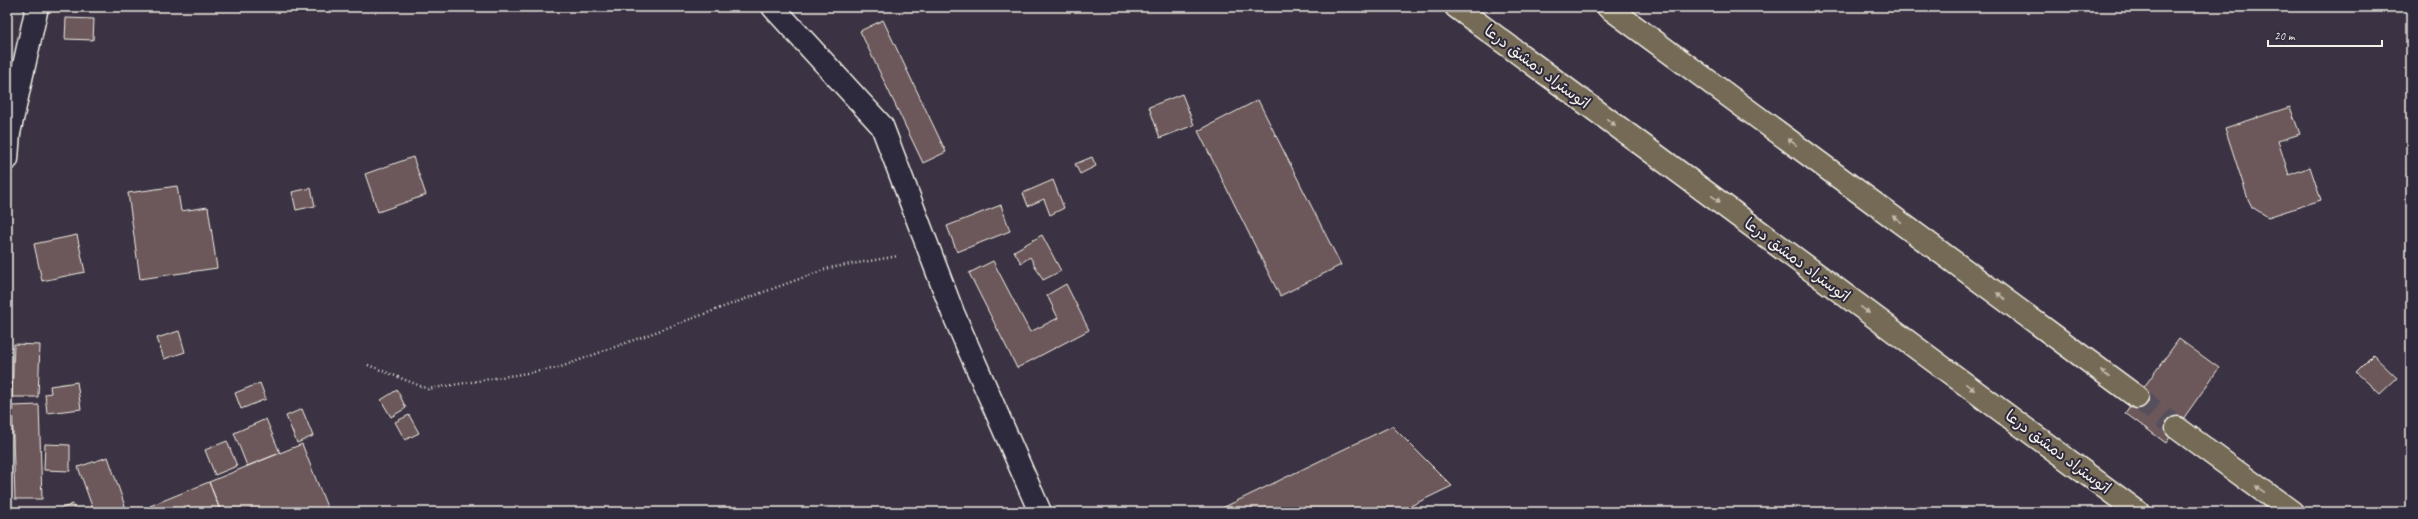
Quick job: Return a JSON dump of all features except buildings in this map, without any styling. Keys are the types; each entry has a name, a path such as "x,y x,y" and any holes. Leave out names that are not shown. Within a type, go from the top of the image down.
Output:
{"highway":[{"name":"اتوستراد دمشق درعا","path":"1456,7 2138,512"},
{"path":"1608,7 2137,397"},
{"path":"2177,428 2292,512"}],"street":[{"path":"7,159 9,133 38,7"},
{"path":"773,7 882,126 953,313 1040,512"}],"path":[{"path":"368,365 428,389 558,368 828,268 930,251"}],"tunnel":[{"path":"2137,397 2177,428"}]}
